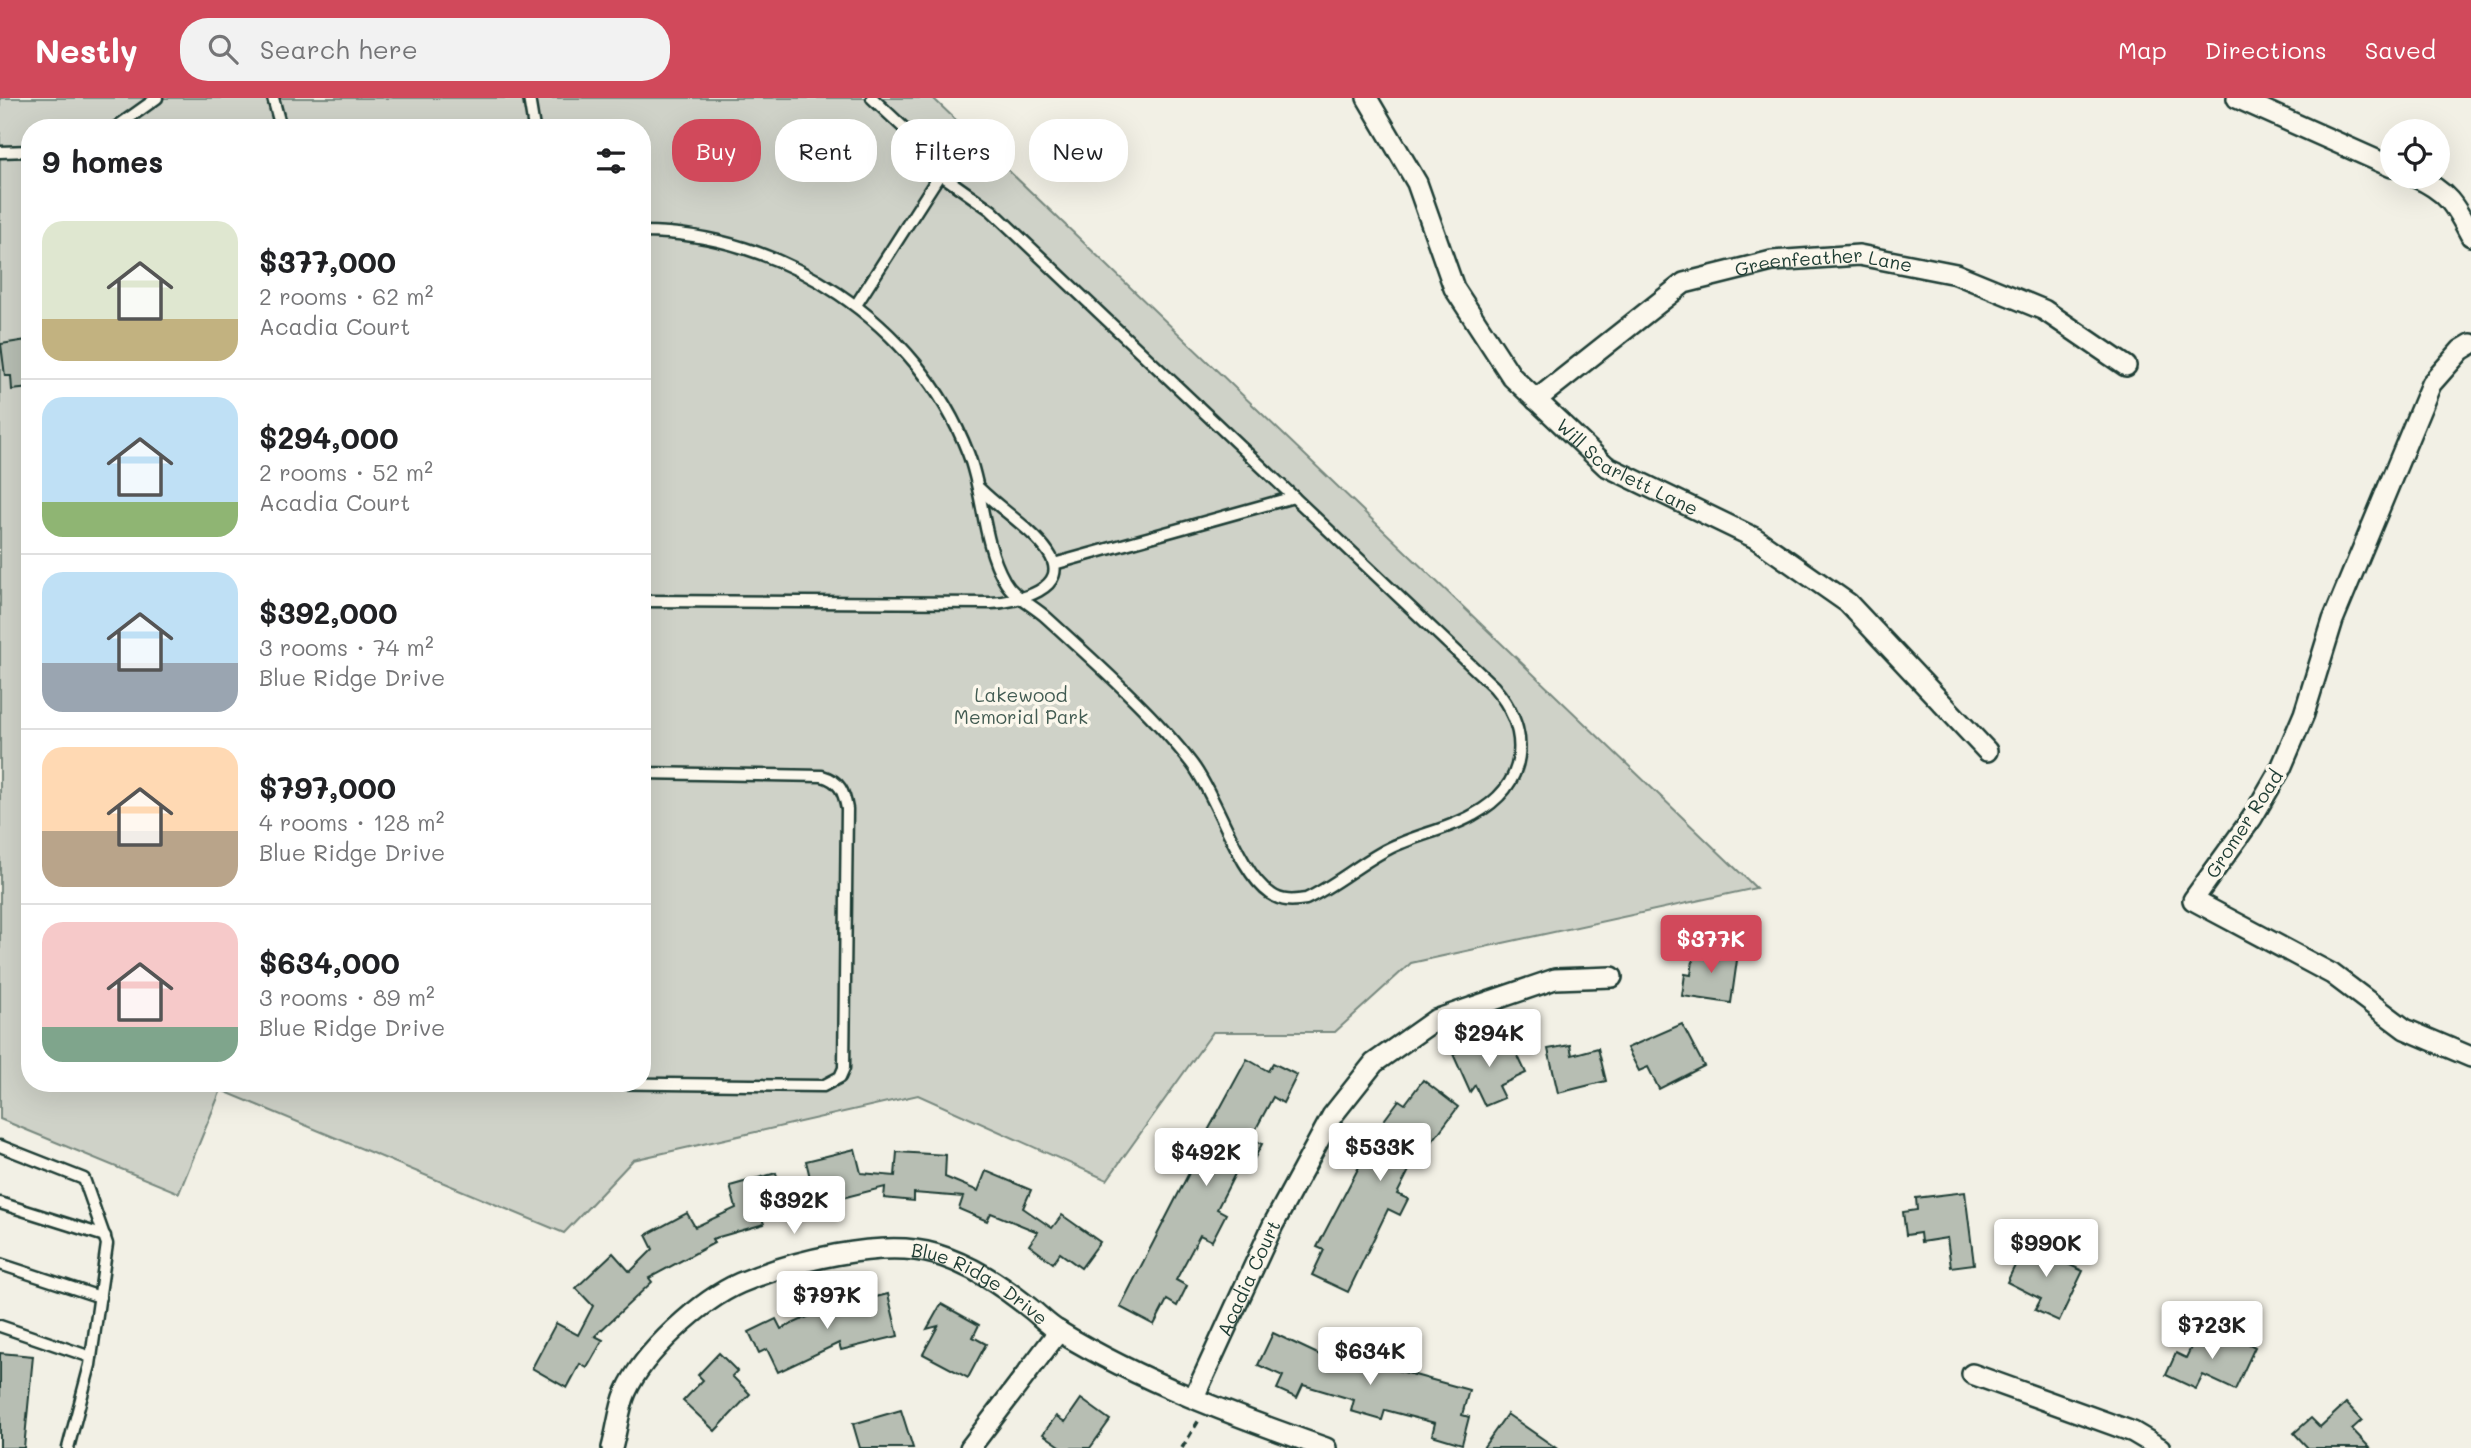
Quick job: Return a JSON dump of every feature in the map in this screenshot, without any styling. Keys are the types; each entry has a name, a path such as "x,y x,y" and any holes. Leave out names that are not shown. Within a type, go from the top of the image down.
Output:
{"street":[{"name":"Will Scarlett Lane","path":"1367,98 1417,183 1454,288 1512,377 1606,466 1755,538 1849,603 1987,751"},
{"path":"2237,98 2380,162"},
{"path":"2441,189 2460,215 2471,236"},
{"name":"Greenfeather Lane","path":"1536,400 1685,283 1772,261 1859,254 1956,274 2043,310 2126,366"},
{"name":"Gromer Road","path":"2471,344 2460,350 2431,384 2333,620 2304,714 2281,768 2252,818 2193,900 2332,974 2405,1029 2471,1056"},
{"name":"Acadia Court","path":"1201,1400 1273,1225 1332,1116 1374,1063 1434,1020 1447,1015 1555,979 1612,977"},
{"name":"Blue Ridge Drive","path":"612,1448 626,1391 653,1353 687,1319 739,1284 810,1262 861,1250 899,1248 932,1253 987,1276 1059,1331 1158,1383 1326,1448"},
{"path":"970,1448 1059,1331"},
{"path":"1972,1374 2133,1432 2160,1448"}],"lane":[{"path":"128,119 157,98"},
{"path":"273,98 279,119"},
{"path":"529,98 532,119"},
{"path":"872,98 894,119"},
{"path":"0,152 21,152"},
{"path":"856,305 935,182"},
{"path":"651,233 694,236 750,249 856,305 896,339 923,369 956,423 980,489 995,558 1004,581 1015,594 1048,619 1188,758 1209,790 1240,853 1262,886 1284,900 1307,899 1390,848 1457,823 1485,807 1510,783 1520,754 1520,736 1510,709 1494,687 991,210 951,182"},
{"path":"651,600 991,603 1024,599 1048,586 1054,564 1040,543 980,489"},
{"path":"1054,564 1294,496"},
{"path":"651,597 657,599"},
{"path":"651,773 811,775 831,778 842,789 847,809 844,1068 840,1077 823,1086 651,1084"},
{"path":"0,1146 83,1180 107,1244 91,1357 68,1448"},
{"path":"0,1202 104,1236"},
{"path":"0,1264 100,1297"},
{"path":"0,1326 91,1357"}],"path":[{"path":"1182,1448 1201,1400"}],"green space":[{"name":"Lakewood Memorial Park","path":"0,98 933,98 955,119 891,119 891,182 1015,182 1015,177 1756,888 1411,963 1335,1032 1213,1032 1107,1180 918,1095 633,1160 564,1233 226,1092 651,1092 651,119 21,119 21,1092 220,1092 179,1193 0,1119"}],"building":[{"path":"21,341 21,389 12,390 11,376 5,376 1,344"},
{"path":"1695,946 1738,953 1731,1003 1682,996 1685,974 1691,975"},
{"path":"1682,1024 1704,1066 1659,1089 1648,1067 1639,1071 1627,1048"},
{"path":"1510,1039 1526,1073 1498,1086 1504,1098 1485,1106 1475,1085 1470,1092 1453,1054 1480,1041 1485,1050"},
{"path":"1570,1045 1572,1055 1598,1048 1606,1081 1558,1093 1548,1049"},
{"path":"1247,1059 1268,1071 1273,1063 1297,1075 1283,1103 1273,1097 1251,1138 1262,1144 1248,1171 1239,1166 1217,1209 1226,1214 1212,1241 1200,1235 1176,1280 1187,1286 1177,1306 1167,1300 1154,1325 1120,1307 1189,1173 1186,1171"},
{"path":"1423,1080 1458,1107 1428,1147 1423,1143 1397,1194 1408,1199 1400,1215 1388,1209 1348,1292 1312,1275 1324,1250 1317,1247 1382,1123 1399,1100 1405,1104"},
{"path":"855,1149 861,1173 895,1176 897,1152 946,1155 945,1177 978,1191 986,1171 1031,1190 1023,1208 1052,1228 1062,1215 1100,1242 1081,1268 1060,1253 1053,1263 1029,1245 1038,1232 991,1213 987,1221 959,1209 963,1197 914,1193 914,1201 884,1198 885,1187 838,1199 839,1204 810,1212 807,1201 761,1215 764,1224 712,1239 714,1243 649,1278 652,1282 595,1336 603,1340 587,1368 580,1364 567,1388 532,1368 556,1323 578,1335 593,1306 576,1288 613,1253 630,1272 653,1249 646,1235 687,1213 695,1227 736,1208 730,1186 776,1173 782,1193 812,1186 806,1161"},
{"path":"1965,1192 1974,1264 1951,1267 1947,1238 1921,1242 1920,1233 1906,1235 1903,1212 1917,1210 1916,1198"},
{"path":"2026,1243 2042,1250 2045,1244 2061,1251 2057,1259 2083,1271 2059,1321 2035,1310 2041,1299 2007,1282"},
{"path":"888,1294 898,1336 841,1350 839,1343 778,1372 767,1349 759,1353 749,1332 776,1319 781,1329 823,1310"},
{"path":"941,1304 979,1325 973,1337 986,1344 968,1378 923,1354 938,1326 927,1329"},
{"path":"2201,1326 2239,1344 2242,1340 2255,1347 2235,1390 2203,1375 2196,1389 2166,1375 2176,1353 2186,1358"},
{"path":"1273,1333 1339,1364 1342,1355 1469,1390 1462,1415 1469,1417 1462,1444 1432,1435 1435,1423 1385,1410 1382,1420 1351,1411 1354,1400 1303,1385 1297,1398 1277,1389 1283,1376 1258,1365"},
{"path":"0,1353 33,1356 24,1448 0,1448"},
{"path":"719,1353 737,1371 732,1376 750,1394 715,1431 683,1401 703,1380 698,1375"},
{"path":"1081,1399 1110,1420 1090,1448 1063,1448 1043,1434 1056,1416 1065,1422"},
{"path":"2346,1403 2362,1420 2352,1429 2370,1448 2308,1448 2294,1433 2311,1418 2320,1427"},
{"path":"901,1410 913,1448 860,1448 853,1424"},
{"path":"1507,1414 1556,1448 1483,1448"}]}
